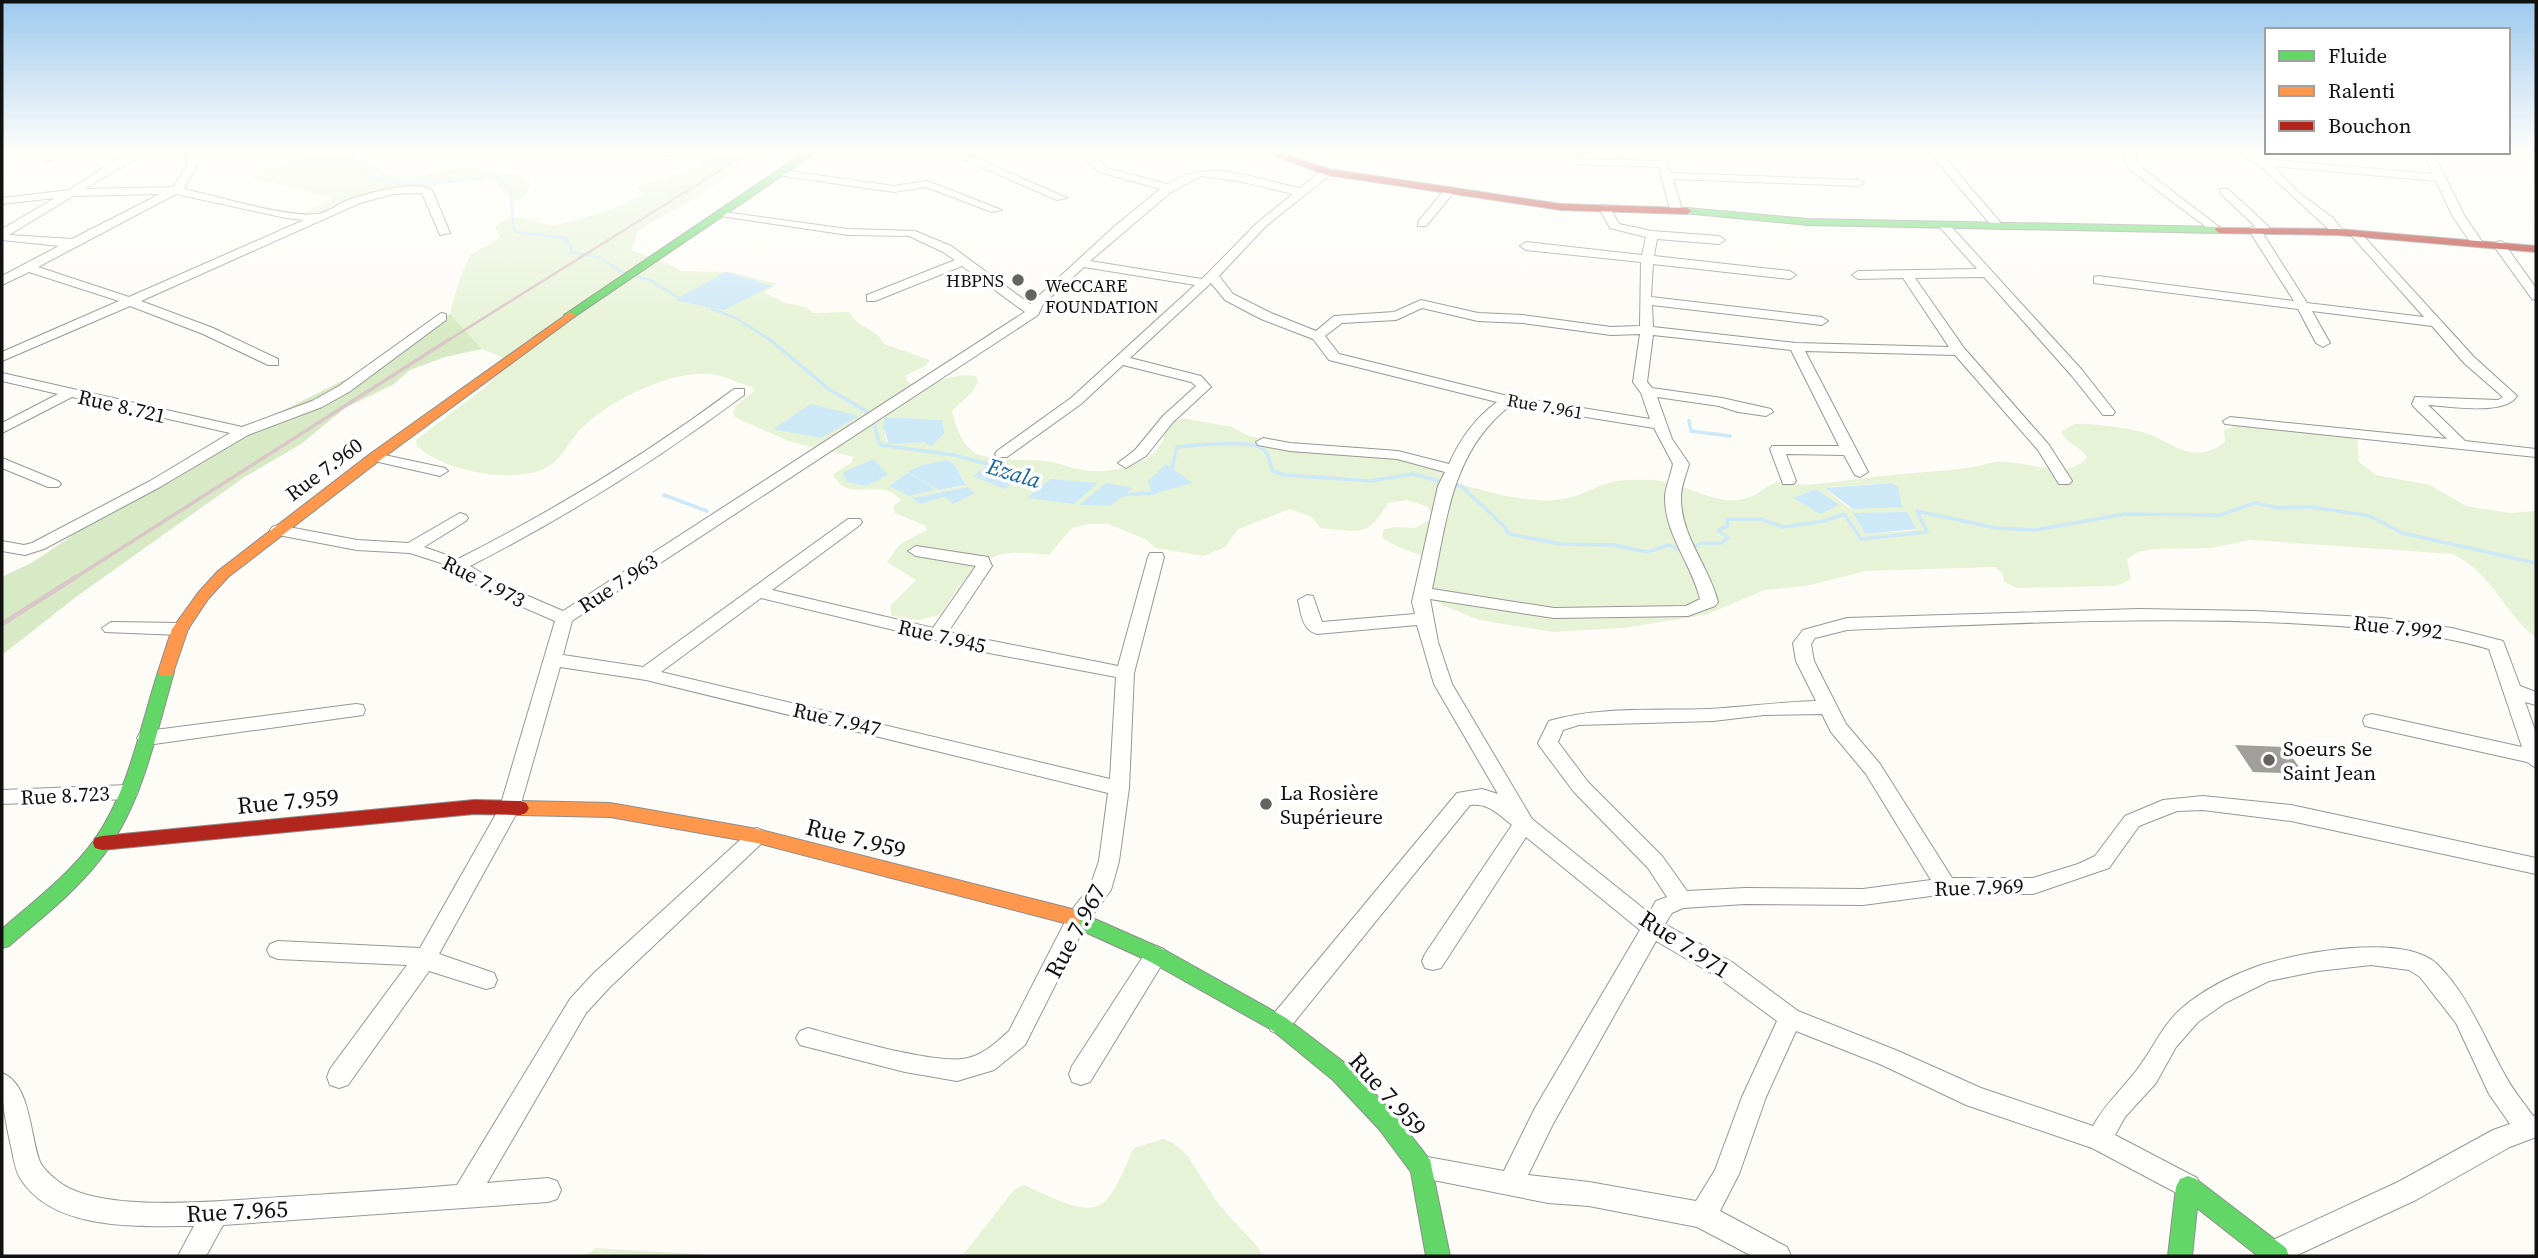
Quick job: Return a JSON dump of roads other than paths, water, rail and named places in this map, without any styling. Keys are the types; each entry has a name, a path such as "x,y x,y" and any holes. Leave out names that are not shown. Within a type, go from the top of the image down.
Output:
{"street":[{"path":"2,235 40,211"},
{"path":"2,280 30,268 135,211"},
{"path":"266,211 285,215 321,217"},
{"path":"5,353 336,211"},
{"path":"435,211 444,233"},
{"name":"Rue 7.960","path":"2,940 63,887 102,843 128,792 180,629 203,596 223,574 375,457 560,322 725,211"},
{"name":"Rue 7.963","path":"340,1077 426,957 510,807 564,618 834,439 1033,312 1037,302 1140,211"},
{"path":"1002,454 1076,401 1208,280 1262,224 1279,211"},
{"path":"1422,224 1433,211"},
{"path":"1606,211 1614,226 1652,235 1719,240"},
{"path":"1683,211 1783,221 2338,232 2536,249"},
{"path":"1985,211 1996,224"},
{"path":"2191,211 2214,228"},
{"path":"2242,211 2259,229 2323,343"},
{"path":"2317,211 2329,220 2338,232"},
{"path":"2456,211 2477,243"},
{"path":"720,214 848,232 892,230 911,233 947,249 1033,312"},
{"path":"1943,223 2077,373 2108,412"},
{"path":"2355,233 2469,360 2510,396 2507,401 2499,404 2420,400 2419,404 2463,447"},
{"path":"2,235 36,242 75,243"},
{"path":"1423,593 1554,613 1688,611 1709,602 1706,582 1681,538 1674,507 1673,497 1681,464 1657,424 1648,392 1640,383 1648,330 1645,300 1647,260 1652,235"},
{"path":"2500,245 2536,296"},
{"path":"1525,246 1790,275"},
{"path":"870,298 964,261"},
{"path":"1083,263 1208,280"},
{"path":"30,268 130,301 208,331 273,362"},
{"path":"1858,275 1986,273"},
{"path":"1907,275 1959,351 2044,447 2064,481"},
{"name":"Rue 7.961","path":"1208,280 1229,298 1318,336 1334,357 1508,400 1657,424"},
{"path":"2098,280 2437,323"},
{"path":"1645,300 1822,321"},
{"path":"1318,336 1333,321 1339,319 1396,316 1421,304 1478,317 1523,319 1611,331 1648,330 1796,347 1959,351"},
{"path":"2,546 25,550 38,546 155,484 243,432 317,404 344,389 441,317"},
{"path":"1796,347 1860,472"},
{"path":"1121,360 1196,379 1203,387 1157,431 1135,459 1126,463"},
{"name":"Rue 8.721","path":"2,377 243,432"},
{"path":"459,565 607,486 739,392"},
{"path":"1648,392 1722,401 1738,408 1766,412"},
{"path":"2,429 68,394"},
{"path":"1433,961 1524,823 1474,733 1443,684 1421,602 1450,479 1465,445 1486,417 1508,400"},
{"path":"2230,421 2536,453"},
{"path":"1263,442 1290,447 1398,455 1450,479"},
{"path":"1788,481 1777,449 1849,451"},
{"path":"375,457 440,471"},
{"path":"2,463 53,484"},
{"path":"411,548 460,518"},
{"path":"646,674 854,522"},
{"name":"Rue 7.973","path":"278,530 357,545 411,548 459,565 494,588 564,618"},
{"path":"916,551 976,559 982,561 984,566 937,635"},
{"name":"Rue 7.967","path":"808,1038 881,1057 941,1069 963,1070 984,1063 1017,1038 1078,918 1100,890 1109,861 1119,788 1125,673 1156,557"},
{"name":"Rue 7.945","path":"760,593 937,635 1125,673"},
{"path":"1307,600 1312,622 1317,628 1424,619"},
{"name":"Rue 7.992","path":"1828,707 1805,661 1802,643 1809,634 1823,628 1847,624 2174,613 2381,624 2473,637 2497,645 2535,759"},
{"path":"111,628 180,629"},
{"name":"Rue 7.947","path":"554,660 646,674 1119,788"},
{"path":"2511,689 2536,699"},
{"path":"1511,1184 1544,1116 1664,907 1681,900 1655,862 1581,787 1548,743 1556,726 1579,719 1713,715 1764,709 1828,707 1838,727 1873,769 1946,886"},
{"path":"147,738 356,710"},
{"path":"2372,721 2535,759"},
{"name":"Rue 8.723","path":"2,797 128,792"},
{"name":"Rue 7.971","path":"1279,1024 1464,798 1482,796 1496,801 1653,928 1724,969 1790,1018 1890,1058 1975,1097 2099,1139 2188,1187"},
{"name":"Rue 7.969","path":"1681,900 1745,896 1863,897 1946,886 2033,886 2102,862 2132,821 2163,807 2203,803 2339,822 2536,866"},
{"name":"Rue 7.959","path":"102,843 349,818 510,807 610,810 757,836 1078,918 1156,955 1279,1024 1341,1073 1387,1122 1422,1168 1438,1256"},
{"path":"464,1197 579,1006 601,980 757,836"},
{"path":"278,950 426,957 448,969 486,980"},
{"path":"1081,1074 1156,955"},
{"path":"2099,1139 2116,1109 2147,1075 2168,1040 2190,1015 2217,996 2265,973 2318,962 2371,956 2414,961 2438,981 2464,1016 2498,1086 2532,1127 2502,1138 2406,1191 2275,1254 2188,1187"},
{"path":"1701,1215 1713,1201 1721,1185 1754,1098 1790,1018"},
{"name":"Rue 7.965","path":"2,1084 14,1106 30,1171 53,1193 85,1208 136,1214 216,1213 548,1190"},
{"path":"1422,1168 1548,1191 1590,1194 1701,1215 1778,1256"},
{"path":"2180,1256 2188,1187"},
{"path":"191,1256 216,1213"}],"water":[{"path":"726,272 772,286 724,310 674,300"},
{"path":"811,404 859,416 821,438 773,429"},
{"path":"885,417 942,420 944,433 932,446 924,442 889,444 883,427"},
{"path":"874,459 888,475 866,486 847,482 843,473"},
{"path":"948,460 954,464 966,485 939,490 907,472 922,465"},
{"path":"993,461 1025,473 1005,489 973,476"},
{"path":"1166,464 1193,483 1152,494 1148,481"},
{"path":"908,473 934,490 909,496 889,486"},
{"path":"1051,479 1098,483 1074,504 1027,498"},
{"path":"1106,483 1133,488 1110,506 1079,505"},
{"path":"1892,483 1898,487 1902,507 1853,509 1825,488"},
{"path":"968,487 975,493 953,504 946,497 920,504 912,498"},
{"path":"1816,489 1839,505 1820,514 1793,498"},
{"path":"1907,512 1916,529 1865,534 1853,513"}],"waterway":[{"path":"512,211 516,232 565,238 571,245 571,252 601,258 620,271 650,280 680,299"},
{"name":"Ezala","path":"712,309 734,317 770,339"},
{"name":"Ezala","path":"770,339 830,390 871,414 880,445 954,455 994,466"},
{"path":"1689,421 1691,431 1730,436"},
{"name":"Ezala","path":"1171,474 1177,447 1232,444 1260,447 1267,454 1272,471 1285,475 1370,481 1413,474 1443,482"},
{"path":"1452,484 1461,486 1504,526 1509,534 1561,544 1613,545 1647,552 1669,545 1685,552 1701,543 1721,543 1728,538 1718,530 1728,526 1727,519 1760,519 1783,527 1824,521 1844,514 1861,539 1927,532 1917,511 1996,528 2035,530 2125,514 2220,515 2255,503 2279,508 2312,507 2370,516 2402,533 2536,563"},
{"name":"Ezala","path":"1121,495 1155,493 1160,489"},
{"path":"664,495 707,511"}],"railway":[{"path":"447,341 655,211"},
{"path":"73,579 450,339"},
{"path":"2,624 76,577"}],"place":[{"name":"HBPNS","path":"1018,280"},
{"name":"WeCCARE FOUNDATION","path":"1031,295"},
{"name":"Soeurs Se Saint Jean","path":"2269,760"},
{"name":"La Rosière Supérieure","path":"1266,804"}]}
